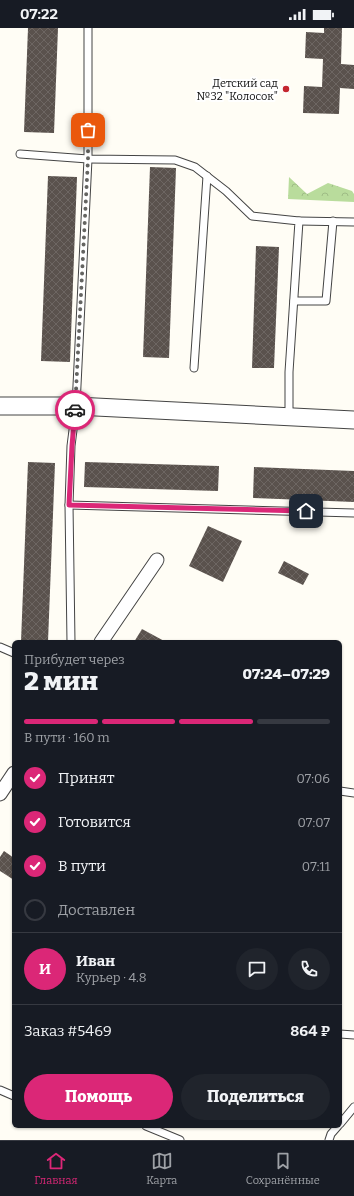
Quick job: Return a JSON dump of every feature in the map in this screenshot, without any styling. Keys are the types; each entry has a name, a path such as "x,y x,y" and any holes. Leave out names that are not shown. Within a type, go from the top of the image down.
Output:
{"street":[{"path":"0,406 76,406 354,420"},
{"path":"102,640 156,560"},
{"path":"0,794 12,776"}],"lane":[{"path":"71,640 69,505 76,406 88,159 88,28"},
{"path":"20,154 88,159 175,160 195,167 226,191 252,216 299,221 354,222"},
{"path":"194,368 207,176"},
{"path":"288,417 289,372 299,221"},
{"path":"294,301 326,301 333,221"},
{"path":"69,505 354,513"},
{"path":"0,647 12,652"},
{"path":"342,791 354,793"},
{"path":"342,1034 354,1035"},
{"path":"0,1090 12,1095"},
{"path":"342,1121 354,1107"},
{"path":"151,1128 180,1140"},
{"path":"329,1140 331,1134 336,1128"}],"green space":[{"path":"289,177 307,194 328,183 352,191 354,194 354,202 288,199"}],"building":[{"path":"28,28 58,28 54,133 24,132"},
{"path":"324,28 342,28 341,64 354,65 354,89 340,88 339,114 303,113 304,86 322,87 323,59 305,58 306,32 324,33"},
{"path":"150,167 176,168 169,358 143,357"},
{"path":"48,176 77,177 70,362 41,361"},
{"path":"256,246 279,247 274,368 252,368"},
{"path":"28,462 55,463 48,640 21,640"},
{"path":"85,462 219,466 218,491 84,487"},
{"path":"254,467 354,471 354,502 253,498"},
{"path":"208,526 242,541 223,582 189,566"},
{"path":"284,561 309,574 303,585 278,573"},
{"path":"142,629 162,640 135,640"},
{"path":"4,851 12,857 12,879 0,871 0,857"}],"way so far":[{"path":"75,410 88,159 88,130"}],"place":[{"name":"Детский сад №32 \"Колосок\"","path":"286,89"}],"route":[{"path":"75,410 69,505 306,511"}]}
